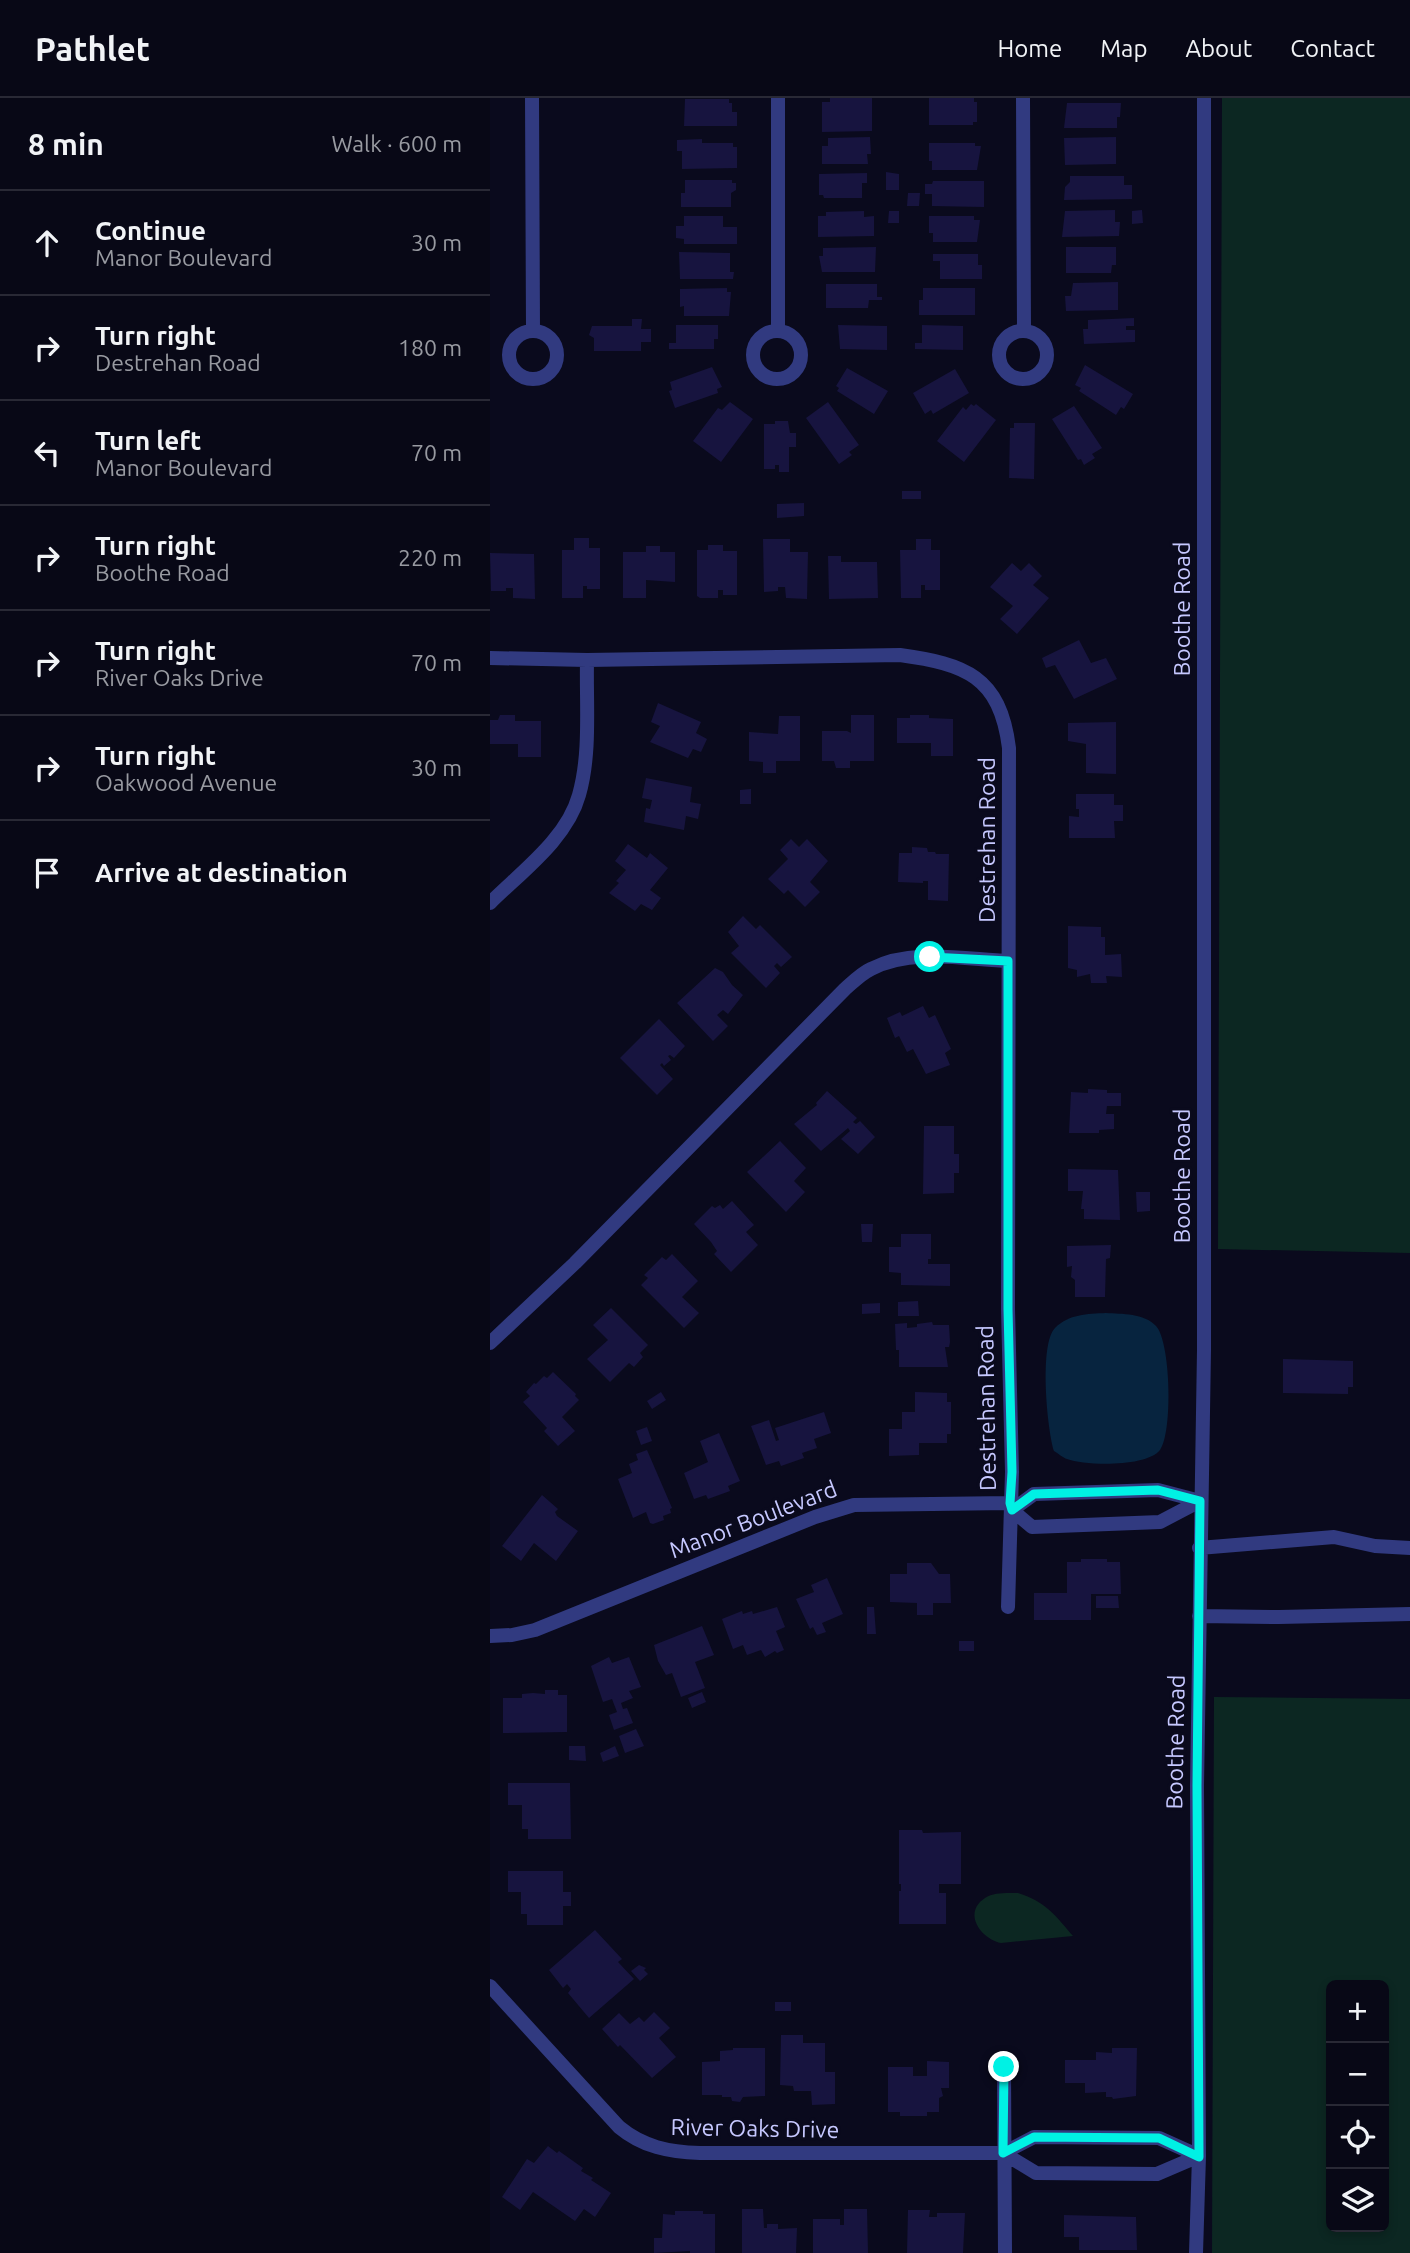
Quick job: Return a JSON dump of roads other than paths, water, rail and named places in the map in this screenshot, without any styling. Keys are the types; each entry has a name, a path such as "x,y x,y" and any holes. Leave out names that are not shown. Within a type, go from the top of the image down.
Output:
{"street":[{"path":"532,98 533,331"},
{"path":"778,98 778,331"},
{"path":"1023,98 1024,331"},
{"name":"Boothe Road","path":"1196,2253 1199,2157 1199,1548 1204,1350 1204,98"},
{"name":"Destrehan Road","path":"490,658 587,660 900,655 942,661 963,669 982,683 997,702 1006,724 1009,748 1008,1309 1012,1472 1007,1607"},
{"path":"490,903 555,837 569,818 579,797 585,749 587,660"},
{"path":"490,1343 575,1264 845,989 869,969 897,958 1008,961"},
{"name":"Manor Boulevard","path":"490,1636 535,1630 835,1509 854,1505 887,1503 1011,1507 1034,1494 1158,1490 1200,1501"},
{"path":"1011,1507 1032,1527 1160,1522 1200,1501"},
{"path":"1199,1548 1334,1538 1375,1546 1410,1548"},
{"path":"1199,1616 1279,1618 1410,1614"},
{"name":"River Oaks Drive","path":"490,1986 619,2127 636,2140 656,2149 700,2153 1003,2153 1034,2137 1159,2138 1199,2157"},
{"path":"1004,2067 1005,2253"},
{"path":"1003,2153 1036,2173 1157,2174 1199,2157"}],"water":[{"path":"1106,1313 1132,1315 1151,1322 1161,1335 1165,1350 1167,1426 1160,1450 1143,1460 1101,1464 1065,1458 1054,1451 1046,1387 1050,1337 1055,1328 1066,1320"}]}
